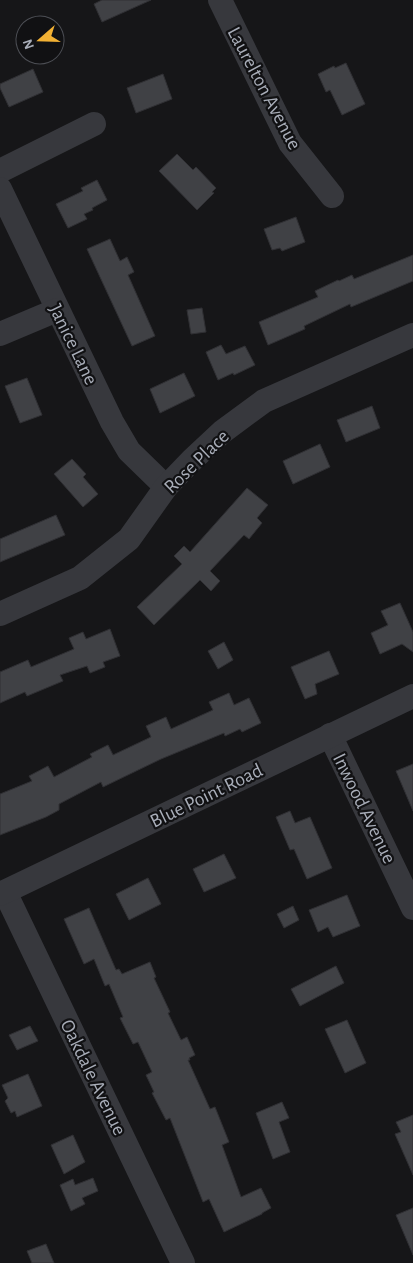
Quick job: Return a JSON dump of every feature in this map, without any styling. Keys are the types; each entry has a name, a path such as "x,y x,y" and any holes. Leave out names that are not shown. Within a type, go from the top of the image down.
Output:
{"street":[{"name":"Laurelton Avenue","path":"220,0 290,143 332,196"},
{"path":"0,171 94,124"},
{"name":"Janice Lane","path":"0,189 112,422 129,451 166,487"},
{"path":"0,334 57,310"},
{"name":"Rose Place","path":"0,614 80,578 129,539 166,487 222,432 264,401 413,335"},
{"name":"Blue Point Road","path":"2,893 413,696"},
{"name":"Inwood Avenue","path":"330,735 413,908"},
{"name":"Oakdale Avenue","path":"2,893 182,1263"}],"building":[{"path":"102,0 151,0 102,22 94,4"},
{"path":"346,63 365,104 342,115 330,90 326,92 318,74 334,66 335,68"},
{"path":"33,69 43,92 9,107 0,84"},
{"path":"163,74 172,99 136,113 127,88"},
{"path":"177,154 193,170 196,167 216,188 212,192 214,193 197,210 159,171"},
{"path":"97,180 107,200 84,214 87,219 68,228 56,204 83,191 81,188"},
{"path":"296,217 305,242 282,251 280,248 272,250 264,229"},
{"path":"110,239 120,261 127,257 134,272 128,275 155,336 132,346 87,249"},
{"path":"413,255 413,281 351,307 350,304 304,326 305,329 268,345 259,322 318,297 315,291 338,280 352,275 354,279"},
{"path":"202,308 206,332 191,334 187,310"},
{"path":"221,345 226,354 245,346 255,365 218,380 206,352"},
{"path":"184,373 195,396 160,413 150,389"},
{"path":"27,378 42,415 20,423 5,386"},
{"path":"372,406 380,428 346,442 337,420"},
{"path":"320,444 330,467 293,484 283,461"},
{"path":"72,459 86,474 83,477 98,494 83,507 54,474"},
{"path":"247,488 268,505 257,518 262,523 249,539 244,535 210,571 220,581 211,591 200,580 154,625 137,607 182,564 174,556 184,546 190,552"},
{"path":"56,515 65,535 0,562 0,539"},
{"path":"400,603 413,632 413,652 402,644 380,654 371,633 388,625 381,611"},
{"path":"110,629 120,656 103,662 105,667 90,673 87,666 60,675 63,681 27,696 25,692 0,703 0,672 28,660 31,667 74,649 69,638 83,632 86,639"},
{"path":"224,642 233,660 218,669 208,651"},
{"path":"329,651 339,674 315,684 317,694 305,699 291,667"},
{"path":"229,693 234,705 249,698 261,723 242,732 240,729 225,736 224,733 161,759 103,787 101,782 59,804 59,810 46,817 0,835 0,794 32,781 29,776 48,766 54,777 92,757 90,754 108,745 113,755 151,737 146,726 166,717 171,729 213,710 209,702"},
{"path":"413,764 413,811 396,771"},
{"path":"290,811 295,823 310,817 332,868 307,879 294,849 290,850 276,817"},
{"path":"224,854 236,878 204,892 193,869"},
{"path":"148,878 161,904 129,920 116,894"},
{"path":"347,895 360,926 333,937 328,927 318,932 309,910"},
{"path":"293,906 299,920 284,928 277,914"},
{"path":"89,908 116,970 119,969 122,974 150,962 156,977 154,978 181,1040 187,1037 195,1055 188,1060 210,1109 215,1107 229,1142 222,1145 241,1197 261,1188 271,1208 262,1214 224,1232 209,1199 203,1202 170,1118 166,1120 152,1093 154,1092 146,1075 152,1072 138,1042 133,1044 120,1018 123,1017 109,984 105,986 94,959 84,964 64,919"},
{"path":"336,966 344,983 300,1006 291,989"},
{"path":"347,1020 366,1063 345,1073 325,1029"},
{"path":"30,1026 38,1041 17,1050 9,1035"},
{"path":"28,1074 42,1106 17,1117 15,1111 11,1113 5,1101 8,1098 2,1085"},
{"path":"282,1102 289,1118 279,1122 290,1152 273,1159 256,1113"},
{"path":"413,1115 413,1175 395,1134 401,1132 396,1122"},
{"path":"73,1135 85,1162 64,1174 51,1145"},
{"path":"93,1178 98,1191 82,1198 85,1204 71,1211 60,1185 73,1179 75,1185"},
{"path":"413,1208 413,1255 396,1215"},
{"path":"46,1244 54,1263 32,1263 27,1251"}]}
